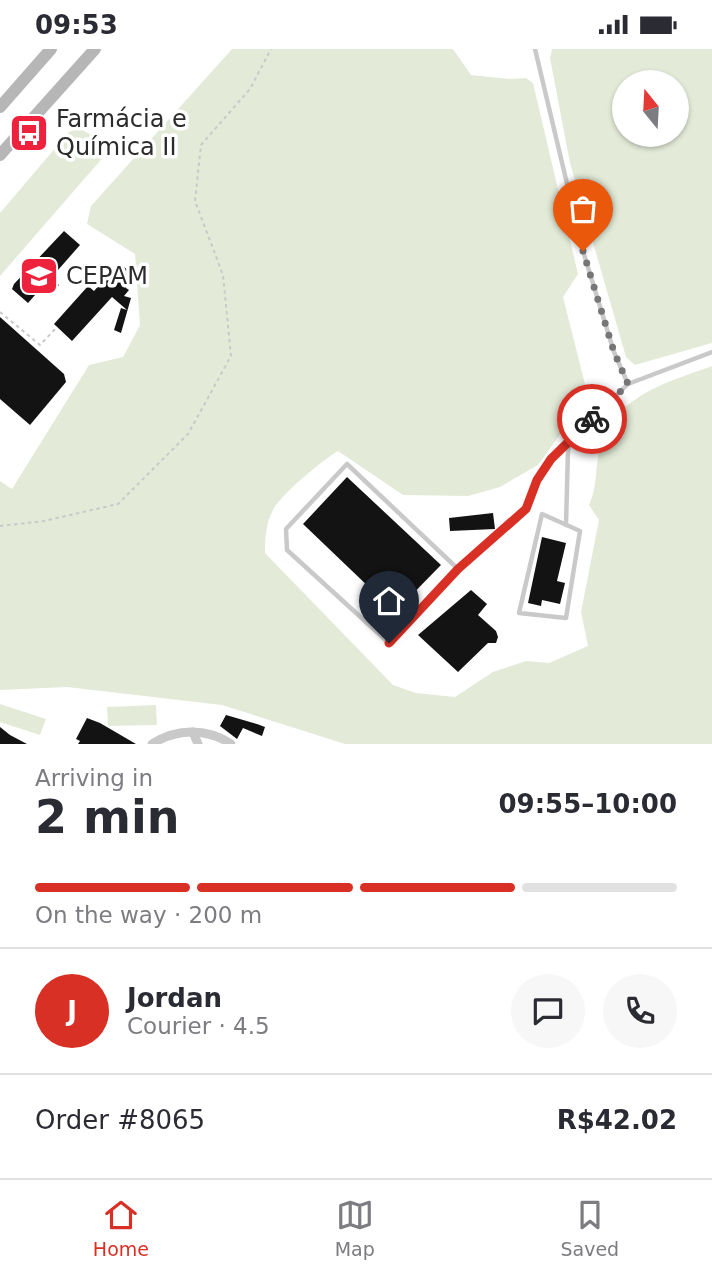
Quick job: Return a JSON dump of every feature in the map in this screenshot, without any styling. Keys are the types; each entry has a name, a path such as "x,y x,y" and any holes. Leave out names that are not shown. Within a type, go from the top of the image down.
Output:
{"main road":[{"path":"0,107 51,49"},
{"path":"0,155 95,49"}],"street":[{"path":"193,732 198,744"},
{"path":"152,744 172,734 193,732 221,737 231,744"}],"lane":[{"path":"535,49 583,251 614,352 628,384"},
{"path":"458,569 346,464 286,529 287,550 389,643 458,569 526,509 544,470 572,438 628,384 712,352"},
{"path":"566,525 568,450 572,438"},
{"path":"541,514 566,525 580,531 566,618 519,613 541,514"}],"path":[{"path":"0,526 44,521 118,503 188,434 231,356 223,275 195,201 201,145 250,89 271,49"},
{"path":"0,312 40,345 57,327"}],"green space":[{"path":"232,49 453,49 471,75 526,78 533,83 578,274 563,297 588,396 538,465 500,487 468,496 403,495 338,451 303,478 277,503 267,525 265,553 393,685 416,693 455,697 493,672 526,661 549,663 588,646 581,612 599,520 589,505 602,441 610,425 621,411 648,391 712,366 712,744 345,744 222,705 67,687 0,690 0,481 12,489 89,365 123,357 140,325 135,254 87,224 91,206"},
{"path":"552,49 712,49 712,343 635,365 626,357 570,163 550,58"},
{"path":"79,128 112,147 0,276 0,213 69,132"},
{"path":"0,704 46,719 40,735 0,722"},
{"path":"156,705 157,725 108,726 107,707"}],"building":[{"path":"64,231 80,245 51,278 59,285 52,293 44,285 28,303 12,289 14,284"},
{"path":"119,263 129,271 122,279 128,284 126,288 129,290 124,296 131,298 121,333 114,330 121,308 127,310 112,297 72,341 54,324 88,286 94,291"},
{"path":"0,317 64,374 66,382 30,425 0,399"},
{"path":"347,477 441,565 395,612 303,524"},
{"path":"493,513 495,529 450,531 449,518"},
{"path":"542,537 566,543 557,581 565,583 560,604 542,600 541,606 528,603"},
{"path":"471,590 487,604 478,615 496,631 498,637 496,643 488,643 458,672 418,635"},
{"path":"226,715 265,727 262,736 243,728 237,739 220,726"},
{"path":"87,718 136,744 78,744 80,741 76,739"},
{"path":"0,727 10,735 27,744 0,744"}],"way so far":[{"path":"583,251 607,321 614,352 628,384 592,419"}],"place":[{"name":"Farmácia e Química II","path":"29,133"},
{"name":"CEPAM","path":"39,276"}],"route":[{"path":"389,643 458,569 501,534 526,509 537,480 551,459 592,419"}]}
